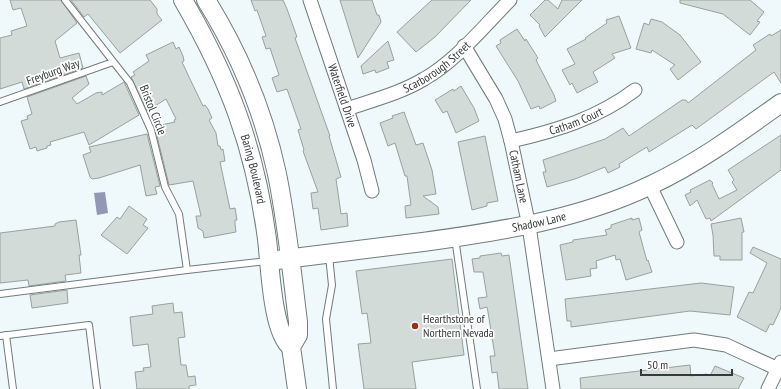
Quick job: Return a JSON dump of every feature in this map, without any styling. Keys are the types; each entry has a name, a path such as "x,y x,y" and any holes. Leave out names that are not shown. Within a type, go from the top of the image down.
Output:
{"main road":[{"name":"Baring Boulevard","path":"183,0 218,63 244,129 260,196 277,321 285,342 291,346"},
{"name":"Baring Boulevard","path":"206,0 240,63 266,130 277,174 298,322 298,335 291,346 297,389"},
{"name":"Shadow Lane","path":"269,261 455,238 529,226 604,205 650,186 687,167 721,146 781,103"}],"street":[{"name":"Waterfield Drive","path":"310,0 347,109 372,191"},
{"name":"Scarborough Street","path":"347,109 406,89 424,80 442,67 510,0"},
{"name":"Catham Lane","path":"464,46 496,99 505,119 511,141 529,226 553,389"},
{"name":"Catham Court","path":"511,141 552,132 578,123 603,111 635,90"},
{"path":"650,186 677,242"},
{"path":"549,359 694,340 726,345 779,366 768,389"}],"lane":[{"name":"Bristol Circle","path":"65,0 130,83 151,130 164,187 179,214 187,270"},
{"name":"Freyburg Way","path":"0,102 113,62"},
{"path":"455,238 477,389"},
{"path":"329,254 332,285 326,320 333,389"},
{"path":"0,294 269,261"},
{"path":"13,389 3,335 89,325 97,389"}],"water":[{"path":"105,192 108,213 97,215 94,193"}],"building":[{"path":"10,0 61,0 77,23 55,41 60,58 79,53 83,68 24,89 22,82 0,89 0,38 12,35 11,31 27,26 21,8 13,10"},
{"path":"71,0 150,0 157,9 157,14 162,20 120,53 88,14 84,17"},
{"path":"251,0 283,0 287,9 297,37 295,38 330,136 341,177 336,179 341,214 347,213 348,226 321,230 318,208 313,209 311,193 318,192 303,151 304,150 298,130 301,129 287,89 277,92 272,78 279,75 270,48 266,49 262,37 266,36 257,10 255,11"},
{"path":"340,0 372,0 377,15 379,15 381,22 358,58"},
{"path":"432,0 471,0 435,37 416,52 397,32"},
{"path":"545,0 548,0 558,9 562,0 582,0 545,37 539,26 540,25 530,15"},
{"path":"680,0 750,0 764,12 757,21 760,22 750,35 723,14 680,3"},
{"path":"619,16 631,48 612,54 615,58 593,72 598,82 577,93 572,83 570,85 562,70 575,64 567,49 586,39 585,38 607,23 606,20"},
{"path":"651,19 662,22 680,35 701,62 678,80 670,69 675,65 652,50 651,53 636,49 644,23 649,25"},
{"path":"517,29 525,41 526,39 538,58 536,60 556,101 540,109 539,106 531,109 518,81 496,46 501,43 500,40"},
{"path":"781,30 781,83 774,72 696,129 692,125 649,152 647,147 619,164 620,167 608,173 605,167 575,179 547,187 543,172 546,172 543,160 605,139 623,128 629,136 682,100 686,100 688,103 756,50 753,45 770,34 771,36"},
{"path":"388,41 394,60 387,62 389,68 376,73 375,70 363,74 361,66"},
{"path":"173,42 176,49 179,47 184,61 182,62 203,106 205,105 208,109 212,118 209,120 216,133 218,146 220,146 221,150 223,149 225,161 220,162 230,209 235,208 237,220 235,220 236,232 204,238 203,231 198,228 196,216 201,216 193,181 169,185 156,132 162,131 161,125 175,122 174,120 176,119 166,99 147,111 131,77 135,75 133,72 149,61 146,55"},
{"path":"86,76 89,84 72,98 77,104 96,93 102,92 102,95 124,82 139,115 89,145 84,132 50,142 51,145 47,146 47,148 37,151 36,147 30,149 21,121 28,119 27,116 32,114 27,97"},
{"path":"461,86 474,108 479,121 456,133 447,111 443,113 435,100"},
{"path":"404,112 416,145 423,143 432,170 436,194 423,196 438,207 439,214 406,218 405,206 411,205 407,176 405,176 395,143 388,146 380,123 393,118 392,116"},
{"path":"147,134 160,186 155,187 157,194 146,196 140,165 99,178 92,179 90,177 83,155 91,152 89,147"},
{"path":"781,135 781,170 711,221 710,218 706,219 697,200 690,206 685,195 691,192 690,190 710,180 713,183 712,184 719,199 737,190 732,182 734,180 728,170"},
{"path":"485,136 498,201 487,203 487,206 472,210 458,142"},
{"path":"129,206 147,219 143,225 148,228 127,254 101,235 117,217 120,219"},
{"path":"632,218 632,220 639,218 642,230 639,232 647,261 648,260 652,272 626,280 620,259 616,260 615,255 596,261 597,268 590,269 591,276 566,280 560,245 573,242 573,240 607,235 605,230 611,228 611,225"},
{"path":"741,218 744,232 742,232 742,260 720,260 720,256 714,256 711,224"},
{"path":"76,220 81,255 79,255 81,273 65,275 66,281 29,286 28,280 0,283 0,233 55,226 55,224 59,222"},
{"path":"753,247 781,259 781,308 773,325 770,324 766,332 737,317 749,292 753,293 767,263 750,253"},
{"path":"501,253 502,256 509,255 528,389 499,389 497,372 492,373 490,356 495,356 488,312 487,307 480,309 478,298 487,297 483,272 474,272 472,259 480,258 480,256"},
{"name":"Hearthstone of Northern Nevada","path":"452,259 464,355 412,362 416,389 364,389 358,344 371,343 367,313 362,314 356,271"},
{"path":"701,283 734,287 730,315 690,311 571,327 571,321 567,321 565,299"},
{"path":"67,290 68,303 32,308 30,295"},
{"path":"173,303 174,313 182,312 185,337 178,338 181,365 186,365 188,377 195,376 196,385 189,386 189,389 137,389 135,372 144,371 143,368 151,367 148,344 133,346 130,317 153,314 152,306"},
{"path":"690,365 691,376 707,374 710,376 715,366 744,378 738,389 581,389 580,378"}],"place":[{"name":"Hearthstone of Northern Nevada","path":"415,326"}]}
